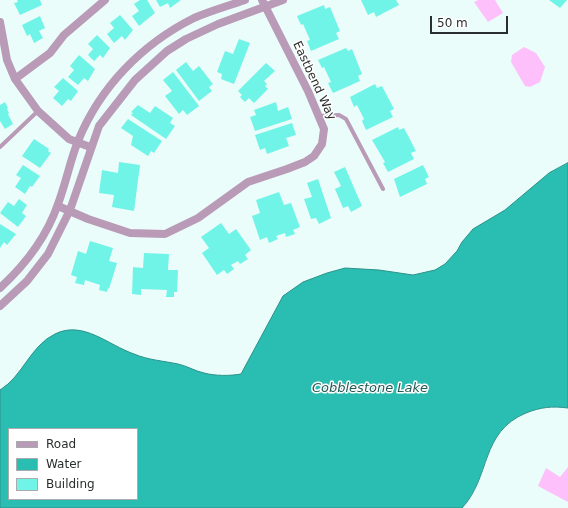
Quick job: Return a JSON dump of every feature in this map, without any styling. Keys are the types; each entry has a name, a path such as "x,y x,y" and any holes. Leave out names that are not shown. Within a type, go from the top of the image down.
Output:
{"street":[{"path":"15,79 50,53 64,35 105,0"},
{"path":"10,297 0,287 17,272 36,246 58,206 78,142 87,119 100,98 140,53 165,35 195,18 245,0"},
{"path":"0,306 27,281 48,254 70,210 90,147 99,126 151,64 167,51 186,39 263,4 283,0"},
{"name":"Eastbend Way","path":"58,206 88,219 130,232 165,234 198,218 248,182 305,162 314,156 322,144 324,129 308,91 263,4"},
{"path":"0,22 7,60 15,79 38,111 69,139 90,147"}],"lane":[{"path":"0,147 38,111"},
{"path":"318,116 339,115 346,119 383,190"}],"shaded area":[{"path":"478,0 495,0 503,13 488,22 474,2"},
{"path":"524,47 536,53 545,67 540,82 530,87 525,86 511,62 512,55"},
{"path":"568,467 568,502 538,486 546,468 560,477"}],"water":[{"name":"Cobblestone Lake","path":"568,163 568,408 552,407 537,409 511,421 493,443 478,483 462,508 0,508 0,390 15,377 33,353 46,339 65,330 76,330 95,335 124,350 145,358 178,364 208,374 241,374 283,296 303,282 345,268 379,270 413,275 435,270 445,264 457,251 462,242 473,229 505,210 549,173"}],"building":[{"path":"17,0 40,0 42,5 20,15 14,3 18,2"},
{"path":"140,0 147,0 155,13 139,26 132,16 139,11 134,4"},
{"path":"156,0 181,0 170,8 168,3 160,7"},
{"path":"361,0 396,0 399,5 376,17 374,12 368,15"},
{"path":"549,0 567,0 560,8"},
{"path":"324,5 325,9 330,7 340,31 336,33 339,39 311,51 307,41 310,40 303,24 301,25 297,16"},
{"path":"120,15 133,30 125,40 122,36 114,43 107,34 114,28 110,23"},
{"path":"40,16 45,28 39,31 43,38 34,43 30,34 27,36 22,25"},
{"path":"97,35 110,48 103,58 100,55 94,61 88,55 93,49 88,44"},
{"path":"239,39 250,43 234,84 221,79 222,74 217,72 225,51 233,54"},
{"path":"346,48 348,51 352,49 362,74 358,76 360,81 333,93 328,83 331,82 324,67 322,68 318,60"},
{"path":"79,55 95,69 88,81 84,78 78,85 68,77 74,70 70,66"},
{"path":"186,62 193,71 199,66 213,84 209,87 212,91 199,101 176,70"},
{"path":"266,63 275,71 264,81 267,84 265,86 268,89 254,103 249,98 245,102 240,97 242,95 238,91"},
{"path":"173,72 199,106 187,115 183,110 179,114 165,96 172,91 163,80"},
{"path":"63,78 78,91 71,101 68,99 62,106 53,98 59,91 54,87"},
{"path":"375,84 377,88 382,86 394,109 390,111 393,117 366,130 362,121 364,119 357,105 354,107 350,97"},
{"path":"5,102 8,108 8,114 13,124 5,129 0,121 0,105"},
{"path":"276,102 278,111 288,107 292,119 255,131 250,117 256,115 254,110"},
{"path":"138,105 150,113 155,106 173,118 170,123 175,126 166,139 131,115 133,113 131,112"},
{"path":"128,119 162,141 154,153 151,151 148,156 131,145 133,136 121,128"},
{"path":"292,123 296,135 286,138 289,146 267,154 265,148 260,150 255,135"},
{"path":"398,127 399,130 404,128 416,151 411,153 414,159 388,172 383,163 385,162 372,140"},
{"path":"34,139 49,149 48,151 51,153 40,168 22,156"},
{"path":"119,162 140,165 134,211 112,207 114,195 99,193 102,170 118,173"},
{"path":"23,165 40,176 32,187 30,186 25,194 15,187 21,178 16,175"},
{"path":"423,165 429,177 425,179 427,184 400,197 394,179"},
{"path":"345,167 362,206 351,212 348,206 343,208 335,189 341,186 334,172"},
{"path":"318,179 331,218 319,224 316,218 311,219 304,199 312,197 307,183"},
{"path":"279,192 284,205 291,203 300,227 293,230 295,234 286,237 285,233 276,236 278,239 269,243 267,237 260,240 252,216 260,213 256,200"},
{"path":"19,199 27,205 22,213 26,216 18,227 0,213 8,202 14,206"},
{"path":"221,223 229,234 236,229 251,250 245,255 248,259 240,264 238,261 231,265 234,269 227,274 224,270 217,275 202,253 209,248 201,237"},
{"path":"0,224 16,234 7,245 4,242 0,248"},
{"path":"90,241 113,248 109,261 117,263 107,292 99,290 100,285 85,280 84,285 75,283 77,277 71,275 78,251 86,254"},
{"path":"144,253 169,254 168,270 178,270 177,292 174,292 174,297 166,297 167,290 141,289 141,295 132,294 133,267 143,268"}]}
